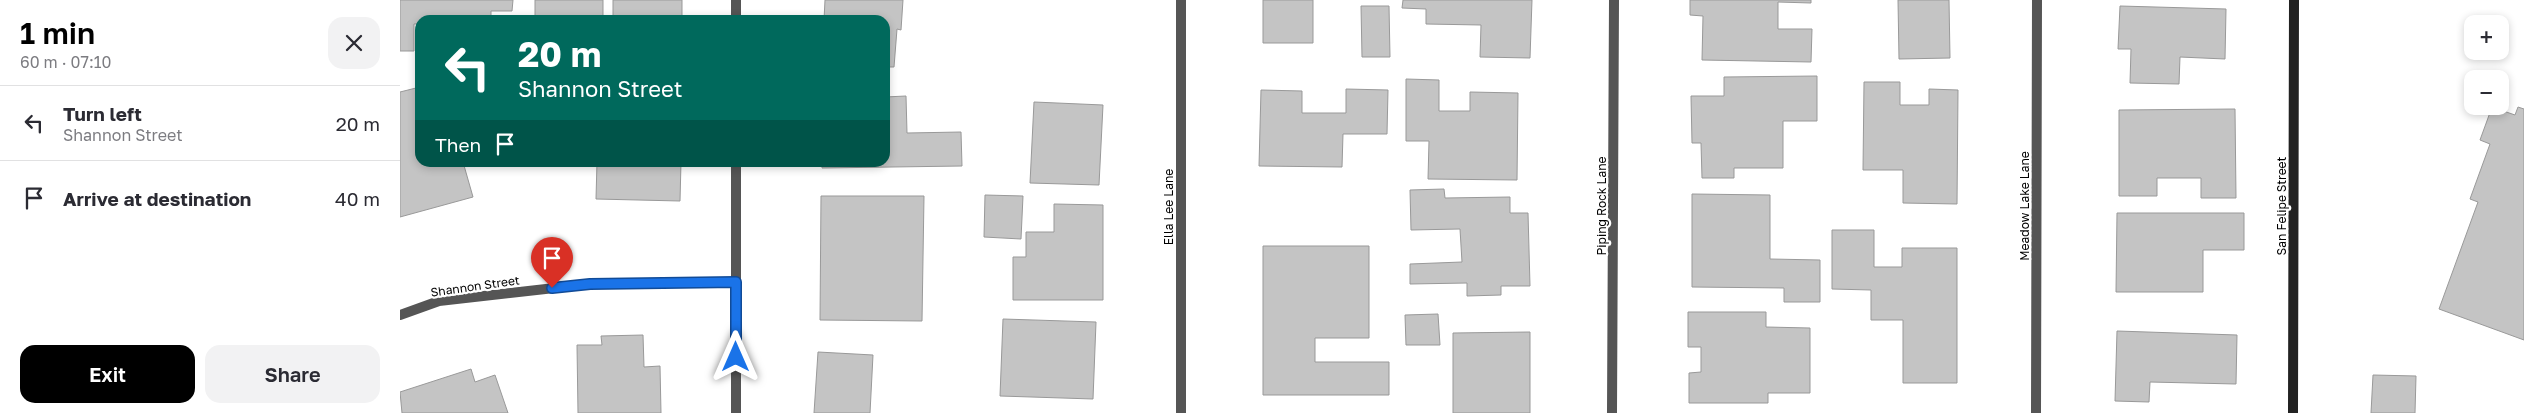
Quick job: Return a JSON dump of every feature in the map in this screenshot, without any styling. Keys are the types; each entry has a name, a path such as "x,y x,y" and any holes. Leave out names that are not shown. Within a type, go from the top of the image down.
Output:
{"main road":[{"name":"San Felipe Street","path":"2293,413 2294,0"}],"street":[{"path":"736,0 736,15"},
{"name":"Ella Lee Lane","path":"1181,0 1181,413"},
{"name":"Piping Rock Lane","path":"1612,413 1614,0"},
{"name":"Meadow Lake Lane","path":"2036,413 2037,0"},
{"path":"736,167 736,413"},
{"name":"Shannon Street","path":"400,316 440,301 590,284 736,282"}],"building":[{"path":"400,0 513,0 512,11 491,11 491,15 415,15 414,51 400,51"},
{"path":"535,0 603,0 603,15 535,15"},
{"path":"613,0 682,0 682,15 613,15"},
{"path":"825,0 903,0 901,30 897,29 894,67 890,67 890,15 824,15"},
{"path":"1263,0 1313,0 1313,43 1263,43"},
{"path":"1403,0 1532,0 1530,58 1480,57 1481,25 1426,24 1426,9 1402,8"},
{"path":"1690,0 1811,0 1811,3 1778,2 1778,29 1812,29 1811,62 1702,60 1703,16 1690,15"},
{"path":"1898,0 1949,0 1950,58 1899,59"},
{"path":"1361,6 1389,6 1390,57 1362,57"},
{"path":"2120,6 2226,9 2225,59 2180,57 2179,84 2130,83 2131,49 2118,49"},
{"path":"1817,76 1817,121 1783,121 1783,168 1734,168 1734,178 1702,178 1701,143 1692,143 1691,96 1724,96 1724,77"},
{"path":"1406,79 1439,80 1439,111 1470,111 1470,92 1518,93 1517,180 1428,179 1429,141 1406,141"},
{"path":"1864,82 1900,82 1900,105 1929,105 1929,89 1958,90 1957,204 1903,203 1903,170 1863,170"},
{"path":"415,88 415,167 464,167 473,197 400,217 400,92"},
{"path":"1346,89 1388,90 1387,134 1343,134 1342,167 1259,166 1261,90 1302,91 1302,113 1346,113"},
{"path":"906,96 907,133 961,132 962,166 822,168 890,167 890,97"},
{"path":"1034,102 1103,105 1099,185 1030,183"},
{"path":"2518,107 2524,109 2524,340 2439,309 2478,202 2470,199 2490,144 2480,140 2489,115 2509,115 2509,113 2515,115"},
{"path":"2235,109 2236,198 2201,198 2201,178 2157,178 2157,196 2119,196 2119,110"},
{"path":"597,167 681,167 680,201 596,199"},
{"path":"1444,189 1445,198 1510,197 1510,213 1528,213 1530,286 1501,286 1501,295 1467,296 1467,283 1410,284 1410,264 1462,262 1460,229 1411,230 1410,190"},
{"path":"1692,194 1770,195 1770,259 1820,260 1820,302 1784,302 1784,288 1692,287"},
{"path":"985,195 1023,196 1021,239 984,237"},
{"path":"821,196 924,196 922,321 820,320"},
{"path":"1054,204 1103,205 1103,300 1013,300 1013,257 1026,257 1026,232 1054,232"},
{"path":"2117,213 2244,213 2244,250 2203,250 2203,292 2116,292"},
{"path":"1832,230 1874,230 1874,267 1902,267 1902,248 1957,248 1957,383 1903,383 1903,320 1871,320 1871,290 1832,289"},
{"path":"1263,246 1369,246 1369,338 1315,338 1315,362 1389,362 1389,395 1263,395"},
{"path":"1688,312 1766,312 1766,327 1810,328 1810,393 1768,393 1768,403 1689,403 1689,373 1701,372 1701,347 1688,347"},
{"path":"1438,314 1440,345 1406,345 1405,315"},
{"path":"1003,319 1096,322 1093,399 1000,396"},
{"path":"2117,331 2237,335 2236,384 2150,382 2149,402 2115,401"},
{"path":"1530,332 1530,413 1453,413 1453,333"},
{"path":"643,335 644,367 660,366 661,413 578,413 577,345 602,345 601,336"},
{"path":"818,352 873,355 870,413 814,413"},
{"path":"471,369 475,382 495,375 508,413 402,413 400,392"},
{"path":"2373,375 2416,376 2415,413 2371,413"}],"route":[{"path":"552,288 590,284 736,282 736,357"}]}
